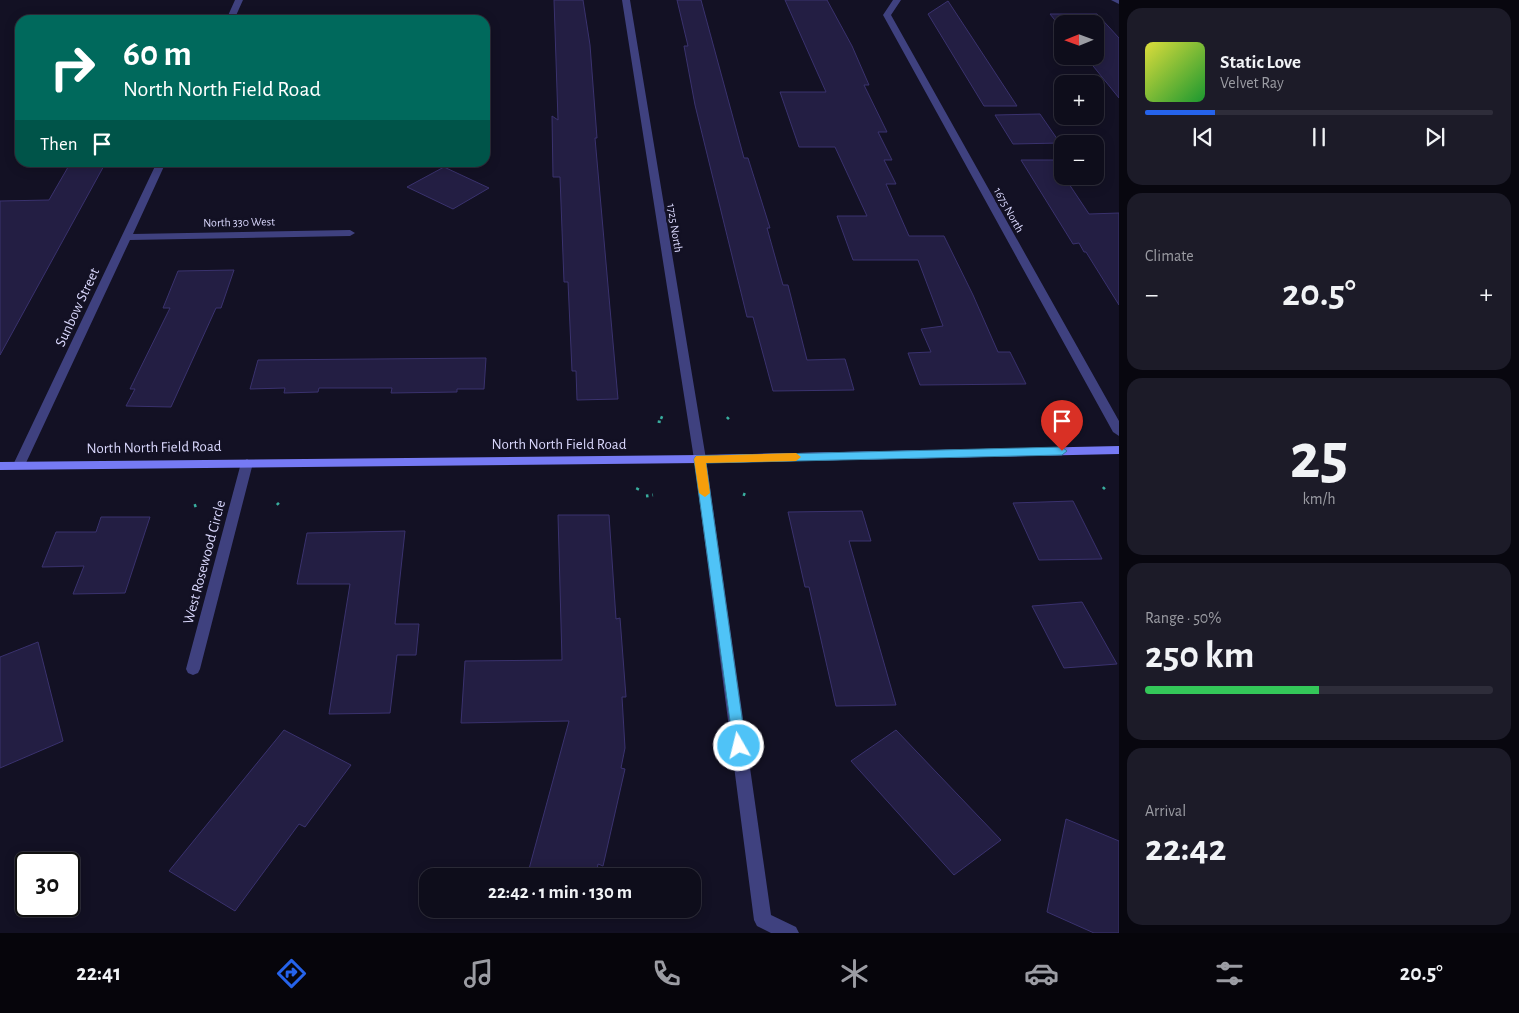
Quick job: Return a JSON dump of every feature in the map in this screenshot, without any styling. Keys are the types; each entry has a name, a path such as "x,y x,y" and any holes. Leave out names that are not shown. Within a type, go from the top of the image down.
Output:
{"street":[{"path":"232,15 239,0"},
{"name":"1725 North","path":"626,0 700,459 763,920 790,933"},
{"name":"1675 North","path":"897,0 887,15 1119,432"},
{"path":"1115,0 1119,2"},
{"name":"Sunbow Street","path":"19,465 160,167"},
{"name":"North 330 West","path":"127,237 350,233"},
{"name":"North North Field Road","path":"0,466 700,459 1119,450"},
{"name":"West Rosewood Circle","path":"193,669 247,463"}],"path":[{"path":"1055,406 1060,408"},
{"path":"659,423 660,418 665,419"},
{"path":"1103,489 1106,485"},
{"path":"743,494 748,496"},
{"path":"646,496 653,495"},
{"path":"194,506 200,504"}],"building":[{"path":"554,0 583,0 590,45 597,138 595,138 618,399 577,400 576,371 572,371 568,282 564,282 560,177 553,177 552,116 558,120"},
{"path":"677,0 701,0 744,158 748,158 770,228 767,228 783,285 788,285 807,360 845,359 854,390 773,391 753,317 747,317 695,105 684,46 688,46"},
{"path":"785,0 827,0 852,46 869,85 864,85 887,132 878,132 892,160 884,160 896,184 886,184 909,236 944,236 998,352 1010,352 1026,384 920,385 908,353 931,352 921,329 943,326 918,260 853,260 837,216 867,216 835,147 799,147 780,92 826,92"},
{"path":"948,1 1017,106 984,106 928,14"},
{"path":"1050,14 1098,15 1054,15 1054,19"},
{"path":"1104,22 1119,38 1119,98 1104,79 1104,75 1100,75 1092,65 1104,65"},
{"path":"1040,114 1054,135 1054,143 1013,144 995,115"},
{"path":"1021,160 1053,160 1054,185 1070,185 1089,214 1119,213 1119,305 1086,252 1084,252 1079,243 1073,244"},
{"path":"68,167 103,167 0,355 0,201 49,200"},
{"path":"444,167 489,188 453,209 407,187"},
{"path":"234,270 221,308 216,308 171,407 126,406 135,389 130,389 170,308 163,308 178,271"},
{"path":"486,358 484,389 457,389 457,392 391,393 392,388 319,388 318,392 284,393 285,388 250,389 258,360"},
{"path":"1073,501 1102,559 1039,560 1013,503"},
{"path":"862,511 871,541 849,541 896,705 836,706 809,587 805,587 788,512"},
{"path":"558,515 609,515 616,619 620,618 626,697 622,697 625,748 621,768 625,769 603,866 598,864 597,868 529,868 569,721 461,723 465,661 562,660"},
{"path":"101,517 150,517 125,593 73,594 84,566 42,567 56,532 96,532"},
{"path":"405,531 395,624 419,624 416,655 397,655 390,713 329,714 350,584 297,584 307,533"},
{"path":"1082,602 1117,664 1064,668 1032,606"},
{"path":"38,642 63,741 0,768 0,657"},
{"path":"284,730 351,765 305,827 299,824 235,911 169,871"},
{"path":"896,730 1001,840 954,875 851,761"},
{"path":"1066,819 1119,841 1119,933 1094,933 1047,912"}],"slow traffic":[{"path":"705,493 700,459 796,457"}],"route":[{"path":"739,746 700,459 1062,451"}]}
